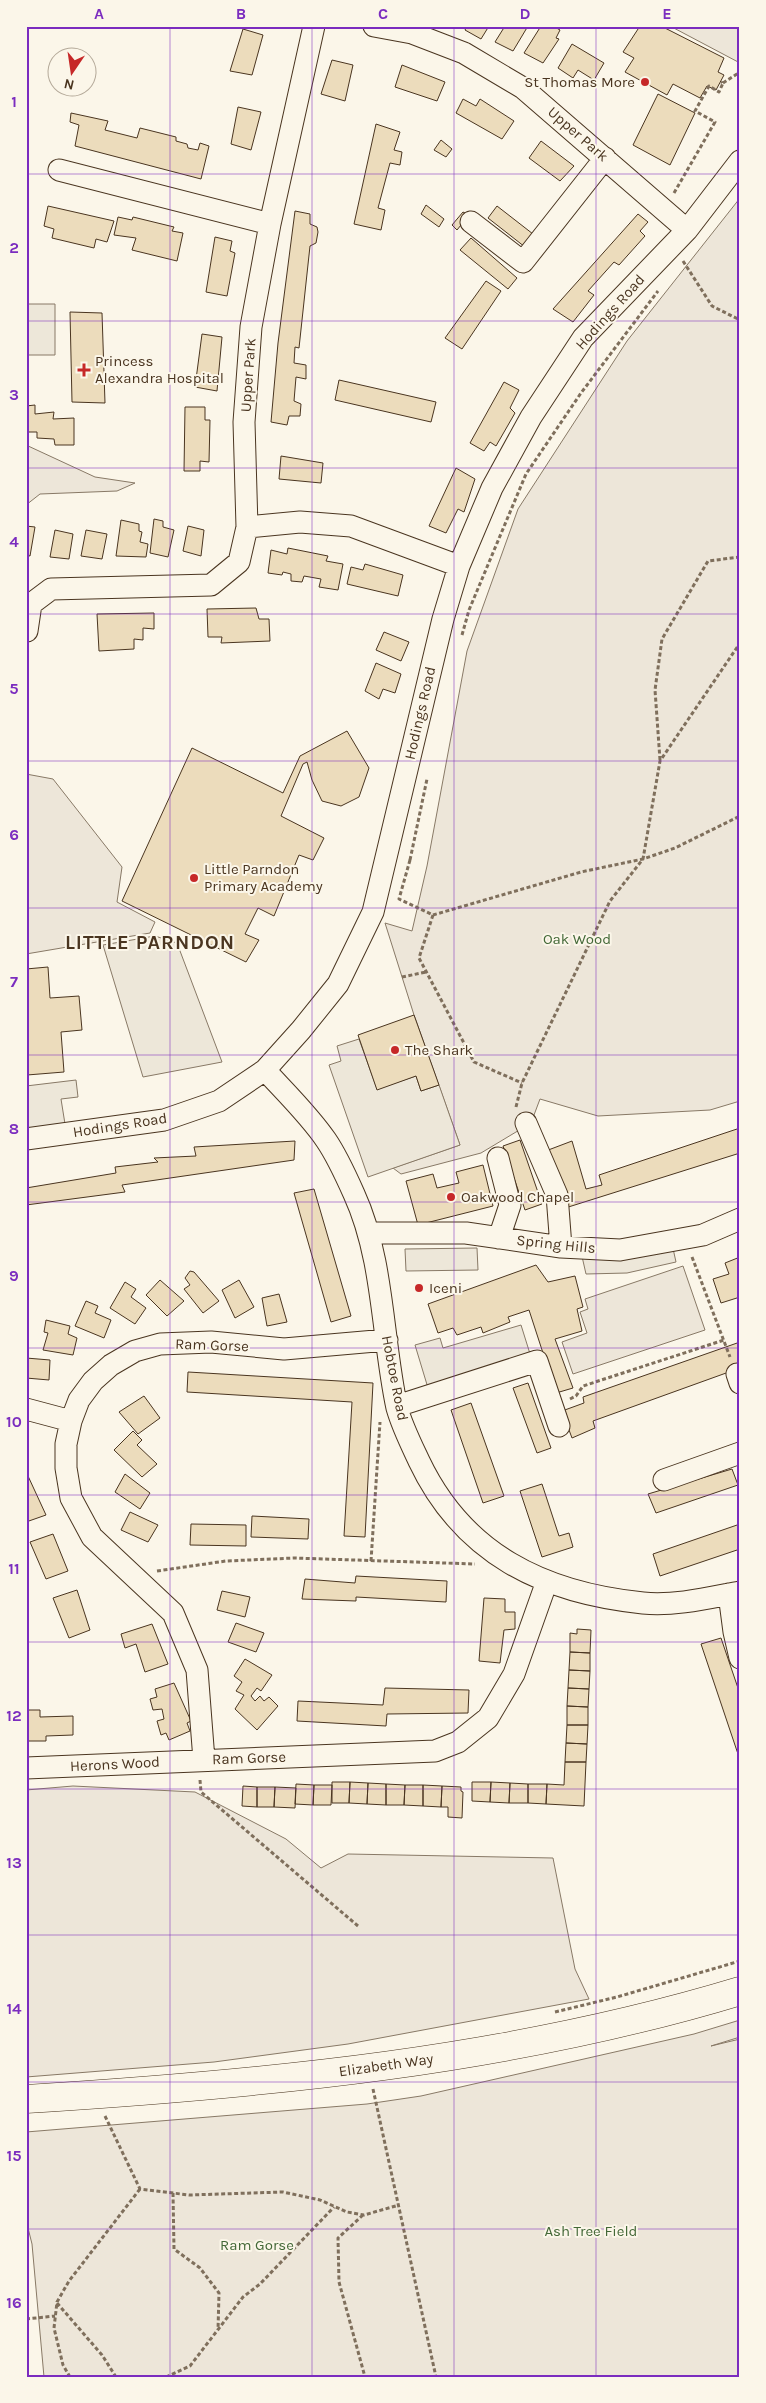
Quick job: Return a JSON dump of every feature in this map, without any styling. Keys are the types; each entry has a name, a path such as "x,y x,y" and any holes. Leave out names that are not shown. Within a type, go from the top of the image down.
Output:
{"main road":[{"name":"Elizabeth Way","path":"26,2099 193,2088 356,2070 522,2044 685,2007 740,1991"}],"street":[{"name":"Upper Park","path":"27,631 31,604 51,590 211,585 239,562 247,527 244,422 251,328 270,224 314,26"},
{"name":"Upper Park","path":"374,26 412,33 464,53 524,88 687,230"},
{"path":"471,222 523,262 605,158"},
{"name":"Hodings Road","path":"26,1139 164,1120 219,1101 265,1070 301,1030 338,984 374,912 427,682 458,566 492,488 531,417 583,338 687,230 740,161"},
{"path":"59,170 270,224"},
{"path":"247,527 300,522 351,526 458,566"},
{"name":"Hobtoe Road","path":"265,1070 326,1140 355,1194 368,1233 398,1410 424,1471 437,1495 453,1516 473,1538 505,1561 547,1581 572,1590 644,1603 684,1602 734,1593"},
{"path":"526,1123 557,1195 561,1247"},
{"path":"498,1158 510,1205 499,1238"},
{"name":"Spring Hills","path":"368,1233 466,1233 561,1247 620,1250 703,1235 740,1219"},
{"name":"Ram Gorse","path":"387,1340 284,1348 211,1342 160,1344 134,1351 112,1365 93,1381 79,1400 71,1421 66,1444 66,1468 70,1498 92,1537 173,1613 197,1670 201,1760 436,1751 458,1742 488,1718 514,1674 547,1581"},
{"path":"398,1410 537,1361 559,1426"},
{"path":"26,1409 71,1421"},
{"path":"664,1480 740,1453"},
{"path":"734,1593 734,1632 740,1658"},
{"name":"Herons Wood","path":"26,1768 201,1760"}],"path":[{"path":"664,210 715,122 695,111 708,86 719,92 722,83 740,72"},
{"path":"676,268 682,260 712,306 740,320"},
{"path":"461,636 469,610 526,474 581,393 664,283"},
{"path":"526,1123 515,1112 522,1083 610,901 643,859 660,761 655,690 662,639 708,561 740,557"},
{"path":"660,761 740,643"},
{"path":"428,775 410,860 399,899 433,915 581,872 643,859 675,848 740,816"},
{"path":"387,855 410,860"},
{"path":"433,915 419,958 426,972 474,1062 522,1083"},
{"path":"402,977 426,972"},
{"path":"685,1238 738,1379"},
{"path":"552,1406 576,1396 583,1386 724,1340"},
{"path":"371,1561 380,1415 398,1410"},
{"path":"132,1575 226,1561 294,1558 476,1564"},
{"path":"201,1760 201,1792 358,1926"},
{"path":"554,2012 618,1997 740,1961"},
{"path":"372,2082 436,2377"},
{"path":"104,2116 140,2188"},
{"path":"140,2188 189,2195 283,2192 320,2200 347,2212 364,2215"},
{"path":"70,2377 63,2365 54,2328 57,2302 69,2281 140,2188"},
{"path":"173,2193 174,2249 200,2268 219,2293 218,2331"},
{"path":"365,2377 339,2282 338,2238 364,2215 399,2205"},
{"path":"166,2377 190,2366 244,2297 260,2284 334,2207"},
{"path":"57,2302 102,2355 116,2377"},
{"path":"26,2319 55,2316"}],"green space":[{"path":"670,26 740,26 740,63"},
{"name":"Oak Wood","path":"740,198 740,1101 710,1110 598,1116 540,1099 531,1123 481,1153 401,1174 393,1168 460,1145 414,1015 385,923 412,931 427,866 467,651 518,509 627,341"},
{"path":"26,445 95,477 135,483 117,491 40,494 26,505"},
{"path":"26,774 53,779 122,867 117,902 155,922 150,933 26,954"},
{"path":"683,1266 705,1330 573,1374 562,1342 587,1333 580,1312 588,1309 585,1299"},
{"path":"73,1786 195,1792 286,1839 321,1868 348,1854 553,1858 575,1969 589,1999 348,2044 214,2062 26,2077 26,1790"},
{"name":"Ash Tree Field","path":"740,2020 740,2037 711,2046 740,2039 740,2377 44,2377 32,2244 26,2220 26,2132 367,2104 421,2096 694,2034"}],"shaded area":[{"path":"28,304 55,304 55,355 28,355 26,370 26,313 28,313"},
{"path":"155,936 177,943 222,1062 143,1077 103,945"},
{"path":"359,1039 377,1089 416,1076 421,1091 439,1085 460,1145 368,1177 329,1065 341,1061 337,1046"},
{"path":"76,1080 78,1097 61,1099 65,1124 26,1129 26,1086"},
{"path":"672,1244 676,1262 627,1273 586,1274 581,1252"},
{"path":"477,1248 478,1270 406,1271 405,1249"},
{"path":"521,1325 531,1357 428,1388 415,1345 440,1338 443,1348"}],"building":[{"path":"467,26 489,26 481,39 465,30"},
{"path":"505,26 528,26 513,51 495,42"},
{"path":"541,26 553,26 560,30 556,38 559,39 543,63 524,53"},
{"path":"640,26 661,26 724,58 718,72 724,75 716,90 707,86 700,98 673,84 667,95 625,72 634,58 623,52"},
{"path":"243,29 263,35 252,75 230,71"},
{"path":"572,44 604,63 594,80 578,70 573,78 558,68"},
{"path":"332,60 353,65 345,101 321,94"},
{"path":"402,65 445,82 437,101 395,87"},
{"path":"658,94 695,113 670,165 633,145"},
{"path":"463,99 476,106 480,99 514,121 502,139 456,113"},
{"path":"238,107 261,112 251,150 231,144"},
{"path":"71,113 108,121 105,130 137,138 140,128 176,137 176,141 187,144 188,148 198,150 200,143 209,146 201,179 75,146 79,125 70,122"},
{"path":"376,124 400,132 394,150 402,152 400,165 390,163 378,208 385,210 381,230 354,224"},
{"path":"441,140 452,149 446,157 434,150"},
{"path":"541,141 574,166 560,181 529,158"},
{"path":"426,205 444,219 439,227 421,214"},
{"path":"48,206 114,221 107,242 96,239 94,248 52,238 54,229 44,226"},
{"path":"497,206 533,234 525,247 488,218"},
{"path":"295,211 310,214 310,224 317,227 318,232 316,243 310,246 299,348 295,347 294,363 306,365 306,379 296,377 294,401 301,404 300,416 289,416 287,425 271,422 278,343"},
{"path":"463,212 469,215 457,230 452,225"},
{"path":"638,214 648,222 640,231 645,236 619,265 614,262 588,291 594,295 573,322 553,309"},
{"path":"118,217 132,220 133,217 174,227 172,231 183,233 177,261 132,250 136,238 114,235"},
{"path":"215,237 232,241 230,251 235,253 227,296 206,292"},
{"path":"471,238 517,278 508,289 460,250"},
{"path":"486,281 501,291 462,349 445,338"},
{"path":"70,312 102,313 105,403 72,402"},
{"path":"202,334 222,337 217,391 195,387"},
{"path":"339,380 436,402 431,422 335,400"},
{"path":"504,382 519,390 510,408 515,413 496,446 490,442 484,451 470,443"},
{"path":"35,405 35,414 54,412 53,419 74,418 74,445 55,445 54,439 37,438 37,432 26,432 26,406"},
{"path":"185,407 205,407 205,420 210,420 209,462 200,461 200,471 184,471"},
{"path":"281,456 323,463 321,483 279,479"},
{"path":"456,468 475,479 464,512 458,509 446,533 429,526"},
{"path":"154,519 163,521 163,527 174,530 168,557 150,553"},
{"path":"121,520 139,524 139,531 142,532 140,542 148,544 146,557 116,556"},
{"path":"26,526 35,527 30,556 26,555"},
{"path":"188,526 204,530 201,556 183,551"},
{"path":"55,530 73,534 69,559 50,557"},
{"path":"86,530 107,534 102,559 81,556"},
{"path":"288,548 328,556 326,561 343,564 338,590 319,587 321,579 304,576 302,582 291,581 291,574 283,572 282,575 268,573 271,550 287,554"},
{"path":"365,564 403,575 398,596 347,584 351,567 363,570"},
{"path":"256,608 259,619 269,619 270,641 221,643 222,637 208,637 207,609"},
{"path":"154,613 154,629 143,628 143,640 134,639 134,649 99,651 97,614"},
{"path":"384,632 409,642 401,661 376,650"},
{"path":"376,663 401,674 395,693 383,689 379,699 365,691"},
{"path":"347,731 369,768 359,797 341,806 322,801 312,780 307,762 303,764 281,816 324,838 313,860 299,855 274,916 258,908 245,934 259,940 246,962 122,901 192,748 283,793 300,756"},
{"path":"48,967 50,998 79,996 82,1030 61,1032 64,1072 27,1075 26,969"},
{"name":"The Shark","path":"414,1015 439,1085 421,1091 416,1076 377,1090 358,1035"},
{"path":"740,1128 740,1153 562,1209 543,1152 572,1141 586,1189 602,1185 599,1175"},
{"path":"520,1140 542,1204 525,1210 503,1146"},
{"path":"295,1141 294,1160 122,1185 125,1192 26,1205 26,1188 116,1173 115,1167 158,1162 154,1158 196,1156 194,1147"},
{"name":"Oakwood Chapel","path":"483,1165 493,1206 418,1225 406,1181 433,1174 437,1188 459,1183 456,1172"},
{"path":"314,1189 351,1316 331,1322 294,1193"},
{"path":"740,1257 740,1297 721,1303 713,1279 729,1274 725,1263"},
{"path":"536,1265 548,1282 575,1276 583,1307 577,1309 582,1331 555,1339 573,1388 556,1393 529,1310 508,1317 510,1322 483,1333 481,1327 457,1335 453,1328 438,1333 428,1304"},
{"path":"190,1271 194,1272 219,1301 203,1313 184,1289 190,1285 185,1278"},
{"path":"160,1280 184,1301 167,1316 146,1295"},
{"path":"239,1280 254,1307 235,1318 222,1290"},
{"path":"125,1282 136,1289 131,1297 146,1308 135,1324 110,1308"},
{"path":"279,1294 287,1322 267,1326 262,1298"},
{"path":"86,1301 98,1306 95,1313 111,1320 104,1338 75,1326"},
{"path":"46,1320 70,1326 68,1334 77,1338 73,1355 43,1350 48,1333 44,1332"},
{"path":"740,1342 740,1368 593,1421 595,1428 572,1438 562,1411 584,1403 583,1397"},
{"path":"26,1358 50,1360 49,1380 26,1378"},
{"path":"188,1372 373,1383 365,1537 344,1536 352,1402 187,1392"},
{"path":"528,1383 551,1448 537,1453 513,1388"},
{"path":"144,1396 160,1418 138,1434 119,1412"},
{"path":"471,1403 504,1496 483,1503 451,1410"},
{"path":"133,1431 142,1440 137,1445 157,1464 142,1477 114,1450"},
{"path":"732,1469 738,1485 656,1513 648,1494"},
{"path":"125,1474 150,1493 140,1509 115,1492"},
{"path":"28,1476 46,1515 26,1522 26,1477"},
{"path":"542,1484 559,1536 569,1533 573,1547 542,1557 520,1491"},
{"path":"130,1512 158,1525 148,1542 121,1530"},
{"path":"252,1516 309,1519 308,1539 251,1537"},
{"path":"191,1524 246,1525 246,1546 190,1545"},
{"path":"740,1524 740,1549 660,1576 653,1554"},
{"path":"53,1534 68,1571 46,1579 30,1542"},
{"path":"356,1576 447,1581 446,1602 356,1597 356,1601 302,1599 305,1579 355,1583"},
{"path":"77,1590 90,1630 69,1638 53,1598"},
{"path":"222,1591 250,1597 245,1617 217,1610"},
{"path":"484,1598 505,1599 505,1612 515,1612 515,1629 504,1630 500,1663 479,1661"},
{"path":"236,1623 264,1633 256,1652 228,1642"},
{"path":"152,1624 168,1664 145,1672 136,1644 125,1648 121,1634"},
{"path":"577,1629 591,1630 590,1653 570,1652 570,1633 577,1634"},
{"path":"721,1638 740,1694 740,1760 701,1644"},
{"path":"570,1652 590,1653 590,1671 569,1670"},
{"path":"245,1659 272,1675 261,1691 257,1688 251,1696 255,1701 260,1696 264,1701 269,1697 278,1706 257,1730 235,1709 244,1695 236,1691 242,1682 234,1676"},
{"path":"569,1670 590,1671 589,1689 568,1688"},
{"path":"174,1683 191,1721 187,1723 190,1731 169,1740 166,1733 161,1735 157,1721 164,1719 162,1709 153,1710 150,1699 157,1697 155,1689"},
{"path":"385,1688 469,1690 468,1713 387,1714 386,1726 297,1721 298,1701 383,1705"},
{"path":"568,1688 589,1689 588,1707 567,1706"},
{"path":"567,1706 588,1707 588,1725 567,1725"},
{"path":"27,1710 40,1710 40,1717 73,1716 73,1735 46,1736 46,1741 28,1741"},
{"path":"567,1725 588,1725 587,1744 566,1743"},
{"path":"566,1743 587,1744 586,1762 565,1762"},
{"path":"565,1762 586,1762 584,1806 546,1804 547,1784 564,1785"},
{"path":"332,1782 350,1782 349,1803 332,1803"},
{"path":"350,1782 368,1783 367,1804 349,1803"},
{"path":"472,1782 491,1782 490,1802 472,1801"},
{"path":"491,1782 510,1783 509,1803 490,1802"},
{"path":"368,1783 386,1784 386,1805 367,1804"},
{"path":"510,1783 528,1784 528,1803 509,1803"},
{"path":"296,1784 314,1785 313,1805 295,1804"},
{"path":"386,1784 405,1785 404,1805 386,1805"},
{"path":"528,1784 547,1784 546,1804 528,1803"},
{"path":"314,1785 332,1785 331,1805 313,1805"},
{"path":"405,1785 423,1785 423,1806 404,1805"},
{"path":"423,1785 442,1786 441,1807 423,1806"},
{"path":"243,1786 257,1787 257,1807 242,1806"},
{"path":"442,1786 461,1787 463,1792 462,1818 448,1817 448,1807 441,1807"},
{"path":"257,1787 275,1787 274,1807 257,1807"},
{"path":"275,1787 296,1788 295,1808 274,1807"}],"place":[{"name":"St Thomas More","path":"645,82"},
{"name":"Princess Alexandra Hospital","path":"84,370"},
{"name":"Little Parndon Primary Academy","path":"194,878"},
{"name":"The Shark","path":"395,1050"},
{"name":"Oakwood Chapel","path":"451,1197"},
{"name":"Iceni","path":"419,1288"}],"district":[{"name":"LITTLE PARNDON","path":"150,942"}]}
